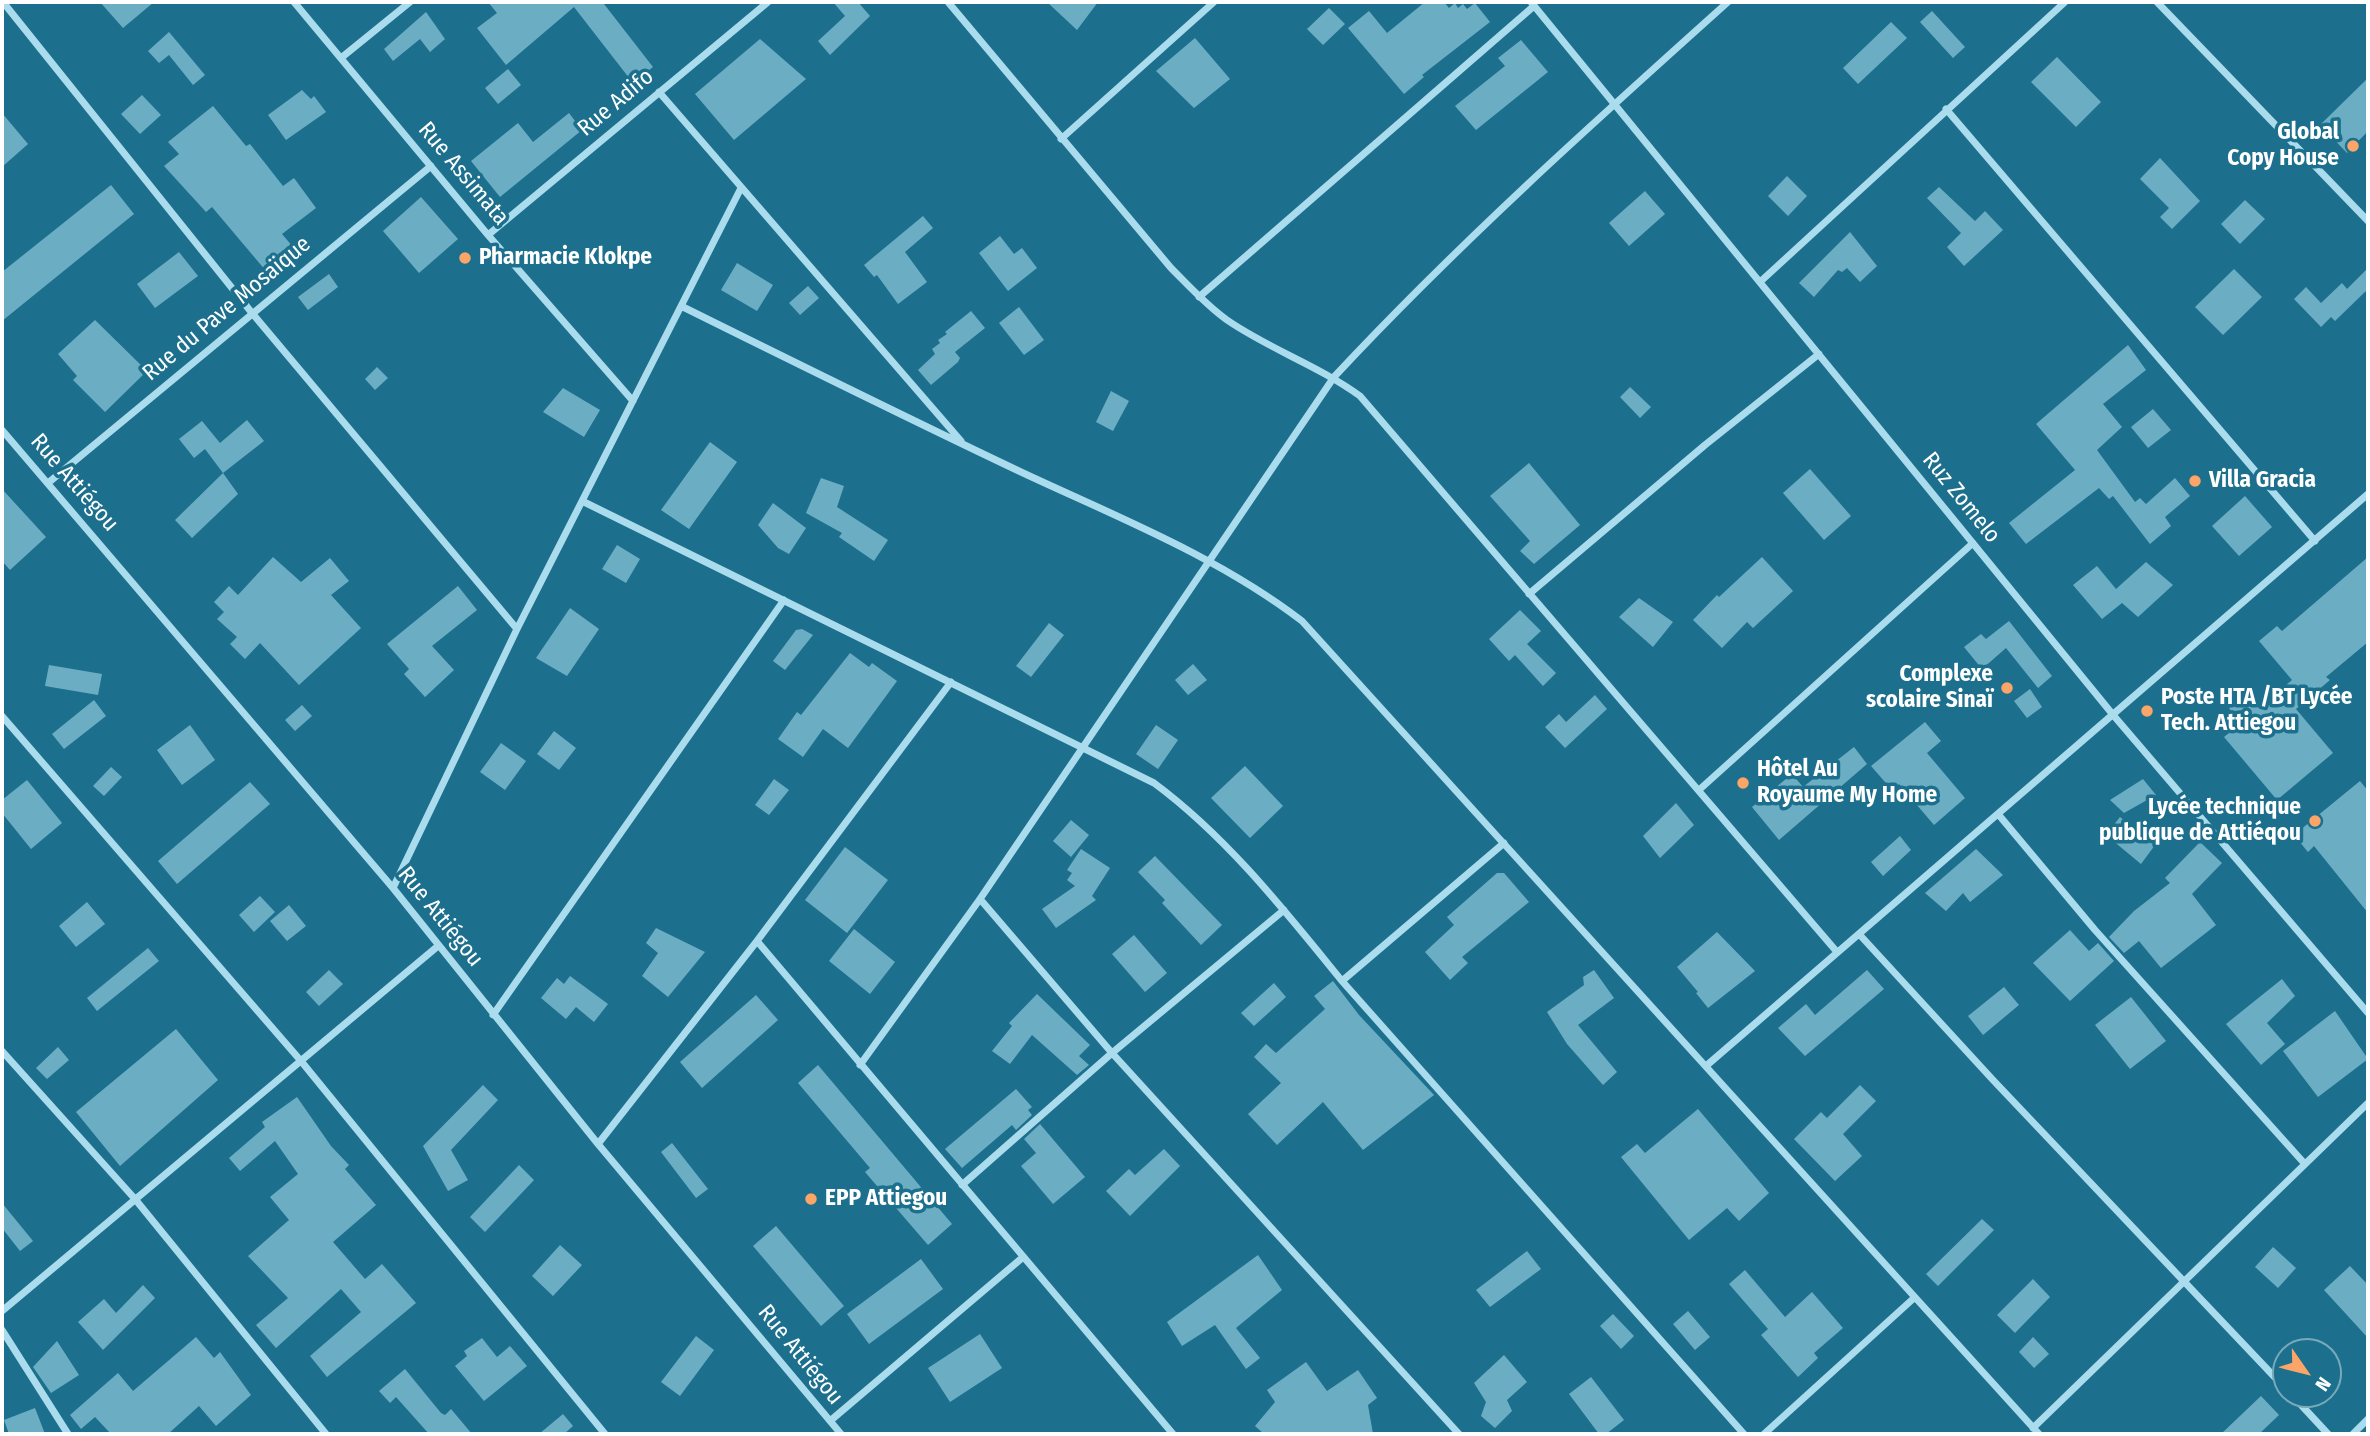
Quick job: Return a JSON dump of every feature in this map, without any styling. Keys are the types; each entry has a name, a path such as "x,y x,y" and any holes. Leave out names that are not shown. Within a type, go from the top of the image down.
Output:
{"street":[{"path":"3,2 251,313 517,629"},
{"name":"Rue Assimata","path":"294,2 488,235 633,401"},
{"path":"341,58 410,2"},
{"name":"Rue Adifo","path":"488,235 768,2"},
{"path":"948,2 1171,268 1199,297 1228,321 1334,377 1360,396 1837,952"},
{"path":"1061,138 1214,2"},
{"path":"860,1065 980,899 1334,377 1373,335 1615,103 1728,2"},
{"path":"1760,282 2065,2"},
{"path":"2157,2 2368,222"},
{"path":"1199,297 1533,4"},
{"name":"Ruz Zomelo","path":"1533,4 2113,716 2368,1013"},
{"path":"659,92 963,445"},
{"path":"1946,109 2315,541"},
{"name":"Rue du Pave Mosaïque","path":"48,483 431,166"},
{"path":"393,888 517,629 741,188"},
{"path":"681,306 963,445 1210,561 1260,589 1302,621 2039,1434"},
{"path":"1529,594 1819,354"},
{"name":"Rue Attiégou","path":"2,430 393,888 598,1144 841,1434"},
{"path":"1706,1066 2368,494"},
{"path":"582,501 1154,783 1190,810 1284,910 1342,981 1744,1434"},
{"path":"1699,790 1972,543"},
{"path":"493,1015 783,600"},
{"path":"598,1144 757,941 951,682"},
{"path":"2,716 301,1061 605,1434"},
{"path":"1998,814 2095,930 2304,1163"},
{"path":"1342,981 1504,844"},
{"path":"980,899 1112,1054 1459,1434"},
{"path":"962,1185 1112,1054 1284,910"},
{"path":"1859,934 2272,1374"},
{"path":"757,941 1172,1434"},
{"path":"2,1311 438,946"},
{"path":"2,1051 135,1199 326,1434"},
{"path":"2033,1427 2368,1103"},
{"path":"830,1421 1022,1258"},
{"path":"1764,1434 1913,1298"},
{"path":"2,1330 68,1434"},
{"path":"2304,1408 2328,1434"},
{"path":"2353,1434 2368,1419"}],"building":[{"path":"100,2 154,2 123,28"},
{"path":"488,2 607,2 604,4 653,67 633,83 574,7 506,65 477,28 497,13"},
{"path":"833,2 858,2 870,16 830,55 818,41 845,16"},
{"path":"1047,2 1098,2 1077,30"},
{"path":"1425,2 1444,2 1449,8 1455,3 1458,8 1463,4 1467,9 1475,3 1490,22 1422,75 1424,77 1404,94 1348,28 1369,11 1387,33"},
{"path":"1329,8 1345,24 1323,45 1307,29"},
{"path":"1932,11 1965,47 1953,58 1920,22"},
{"path":"426,12 445,39 430,52 420,39 393,61 384,49"},
{"path":"1891,22 1907,38 1858,84 1843,68"},
{"path":"169,32 205,75 193,85 169,55 159,63 148,51"},
{"path":"1195,38 1230,79 1194,108 1156,71"},
{"path":"760,39 806,79 734,140 695,94"},
{"path":"1521,40 1548,72 1476,130 1455,106 1505,66 1498,58"},
{"path":"2057,57 2101,102 2076,127 2031,82"},
{"path":"508,69 521,85 498,104 485,88"},
{"path":"2368,78 2368,131 2347,153 2320,125"},
{"path":"302,90 311,99 314,96 326,112 286,140 268,115"},
{"path":"142,95 161,115 140,134 121,114"},
{"path":"213,106 246,146 250,144 283,186 294,178 316,208 282,234 293,247 266,271 212,207 206,212 164,166 179,154 168,142"},
{"path":"2,113 28,144 2,167"},
{"path":"569,113 582,130 500,197 471,161 518,123 533,142"},
{"path":"2160,158 2200,201 2172,229 2160,217 2169,208 2140,179"},
{"path":"1787,176 1807,196 1788,216 1768,196"},
{"path":"111,185 134,214 2,321 2,272"},
{"path":"1939,187 1975,221 1985,211 2003,230 1964,266 1947,247 1961,233 1927,198"},
{"path":"1645,191 1665,214 1629,246 1609,223"},
{"path":"421,197 458,239 419,273 383,231"},
{"path":"2245,200 2265,219 2240,244 2221,224"},
{"path":"923,216 933,228 905,252 927,282 898,304 877,275 874,277 864,265"},
{"path":"1850,232 1877,266 1860,282 1847,268 1842,272 1838,270 1814,297 1799,283"},
{"path":"1000,236 1014,254 1022,248 1037,268 1008,291 979,253"},
{"path":"179,252 198,276 155,308 137,284"},
{"path":"737,263 773,285 757,311 721,290"},
{"path":"2368,268 2368,289 2335,321 2331,317 2321,327 2294,299 2306,287 2321,303 2342,283 2347,289"},
{"path":"2234,269 2262,297 2223,335 2195,307"},
{"path":"329,274 338,287 308,310 298,297"},
{"path":"808,286 819,298 800,315 789,303"},
{"path":"1019,307 1044,340 1024,355 999,323"},
{"path":"971,311 985,328 955,352 960,358 958,362 931,385 918,370 935,354 932,349 940,343 938,340 947,334 945,332"},
{"path":"95,320 147,371 105,412 73,380 77,376 58,354"},
{"path":"2128,345 2146,370 2103,404 2122,427 2097,450 2135,502 2140,498 2146,504 2175,478 2190,496 2165,517 2171,526 2150,544 2113,496 2109,499 2099,488 2026,544 2009,523 2075,470 2036,424"},
{"path":"377,367 388,378 375,390 365,379"},
{"path":"1630,387 1651,407 1640,418 1620,397"},
{"path":"563,388 600,410 584,437 543,412"},
{"path":"1111,391 1129,401 1113,431 1096,422"},
{"path":"2153,409 2171,430 2148,448 2131,427"},
{"path":"247,420 264,441 223,473 205,449 194,458 179,439 202,421 220,443"},
{"path":"710,442 737,462 689,529 661,510"},
{"path":"1529,463 1580,525 1534,564 1520,551 1530,541 1490,496"},
{"path":"1810,469 1851,516 1824,540 1783,493"},
{"path":"223,473 238,494 192,538 175,520"},
{"path":"821,478 844,486 837,507 888,540 874,561 839,537 842,533 806,513"},
{"path":"2,489 46,537 10,570 2,561"},
{"path":"2245,496 2272,527 2239,556 2212,526"},
{"path":"773,503 806,528 789,554 778,548 758,525"},
{"path":"617,545 640,559 626,583 602,569"},
{"path":"273,557 301,582 330,558 349,581 331,595 361,628 299,685 260,643 245,659 230,644 237,637 217,619 224,612 214,602 229,586 238,595"},
{"path":"1762,557 1793,591 1753,628 1747,622 1722,648 1693,620 1717,595 1719,597"},
{"path":"2368,557 2368,642 2326,677 2330,680 2296,709 2333,753 2277,800 2224,737 2241,723 2229,708 2247,693 2259,708 2292,680 2259,641 2277,626 2282,631"},
{"path":"2146,562 2173,585 2138,617 2122,603 2102,619 2073,585 2097,566 2116,589"},
{"path":"458,586 477,610 432,646 454,670 425,697 404,674 409,669 387,644"},
{"path":"1639,598 1673,622 1653,647 1619,617"},
{"path":"570,608 599,629 567,676 536,658"},
{"path":"1520,610 1541,631 1527,644 1556,673 1543,686 1515,655 1509,661 1489,639"},
{"path":"2009,621 2052,676 2038,688 2006,648 1982,669 1964,647 1981,634 1986,639"},
{"path":"1049,623 1064,635 1031,677 1016,666"},
{"path":"802,629 813,635 785,670 773,661 796,630"},
{"path":"850,653 869,667 872,663 897,681 848,748 823,729 803,757 778,739 797,712 801,715"},
{"path":"1193,664 1207,680 1188,695 1175,680"},
{"path":"49,665 102,674 98,695 45,686"},
{"path":"2030,689 2042,707 2027,718 2014,701"},
{"path":"1595,695 1607,709 1565,748 1545,727 1559,714 1566,722"},
{"path":"94,700 106,716 64,749 52,734"},
{"path":"302,705 312,716 295,731 285,720"},
{"path":"1925,722 1941,741 1927,753 1965,798 1934,825 1899,784 1892,790 1871,766"},
{"path":"190,725 215,760 182,785 157,750"},
{"path":"1156,725 1178,740 1158,769 1136,754"},
{"path":"554,731 576,748 559,770 537,754"},
{"path":"501,743 526,761 505,790 480,772"},
{"path":"1854,747 1867,764 1779,840 1752,807 1792,774 1803,787"},
{"path":"1245,766 1283,806 1250,838 1211,798"},
{"path":"111,767 122,777 104,796 93,786"},
{"path":"774,779 789,790 769,815 755,805"},
{"path":"2143,779 2156,795 2124,813 2110,800"},
{"path":"27,780 62,823 31,849 2,813 2,800"},
{"path":"2360,781 2368,791 2368,913 2314,846 2308,852 2294,835"},
{"path":"250,782 270,804 177,884 158,861"},
{"path":"1676,803 1694,825 1660,858 1643,836"},
{"path":"2120,817 2155,845 2141,864 2106,835"},
{"path":"1071,820 1089,835 1071,857 1053,841"},
{"path":"1900,836 1911,850 1883,876 1871,862"},
{"path":"2200,842 2222,863 2192,894 2216,925 2161,968 2139,941 2124,953 2109,937 2134,911 2170,883 2165,878"},
{"path":"845,847 888,880 847,933 805,900"},
{"path":"1081,849 1110,868 1092,896 1096,900 1056,928 1042,909 1075,886 1067,880 1072,873 1067,870"},
{"path":"1976,849 2003,875 1970,902 1963,893 1946,911 1925,893"},
{"path":"1155,856 1222,925 1201,945 1162,903 1165,900 1138,872"},
{"path":"1497,873 1504,873 1529,902 1462,957 1468,963 1450,980 1425,952 1454,925 1447,917"},
{"path":"260,896 275,912 254,932 239,915"},
{"path":"87,902 105,924 76,947 59,926"},
{"path":"289,905 306,926 287,941 270,921"},
{"path":"656,928 705,952 668,997 642,976 658,953 646,943"},
{"path":"854,929 895,962 870,994 829,961"},
{"path":"2070,930 2089,951 2098,943 2114,961 2070,1001 2033,963"},
{"path":"1717,932 1755,971 1708,1008 1677,967"},
{"path":"1134,935 1167,973 1145,992 1112,954"},
{"path":"148,948 159,961 97,1011 87,998"},
{"path":"329,970 343,984 319,1006 306,992"},
{"path":"1594,970 1614,998 1578,1025 1617,1072 1603,1085 1567,1044 1547,1012 1584,985 1583,977"},
{"path":"1867,970 1884,989 1805,1056 1778,1028 1806,1004 1815,1015"},
{"path":"570,976 608,1004 594,1022 576,1007 566,1019 541,998 557,978 564,984"},
{"path":"2282,979 2295,996 2267,1023 2285,1044 2261,1065 2226,1024"},
{"path":"1333,981 1359,1015 1434,1095 1363,1150 1323,1102 1277,1145 1248,1114 1281,1083 1254,1057 1266,1044 1276,1053 1325,1009 1314,996"},
{"path":"1274,983 1286,997 1254,1026 1241,1013"},
{"path":"2004,987 2019,1005 1983,1035 1968,1016"},
{"path":"1037,994 1090,1045 1079,1056 1089,1065 1077,1075 1032,1035 1010,1064 992,1051 1012,1026 1009,1023"},
{"path":"756,995 778,1020 702,1088 680,1062"},
{"path":"2131,997 2166,1041 2130,1069 2095,1025"},
{"path":"2335,1011 2368,1059 2318,1097 2283,1051"},
{"path":"176,1029 218,1080 120,1166 76,1112"},
{"path":"58,1047 69,1060 47,1079 36,1068"},
{"path":"818,1065 952,1224 928,1245 865,1172 870,1168 798,1083"},
{"path":"483,1085 498,1100 451,1150 468,1180 448,1191 423,1146"},
{"path":"1860,1085 1876,1101 1843,1134 1862,1156 1835,1181 1794,1139 1821,1112 1827,1118"},
{"path":"1016,1089 1032,1107 1028,1110 1032,1115 1016,1130 1012,1125 962,1168 945,1149"},
{"path":"297,1097 331,1146 349,1165 345,1169 376,1205 333,1242 365,1279 382,1264 416,1303 327,1377 310,1356 361,1312 341,1289 276,1348 256,1325 288,1298 248,1256 289,1220 270,1197 298,1174 275,1141 240,1171 229,1158 265,1127 262,1122"},
{"path":"1698,1109 1769,1193 1739,1221 1727,1208 1689,1240 1621,1157 1637,1144 1645,1153"},
{"path":"1040,1124 1085,1177 1053,1204 1021,1166 1036,1153 1024,1139"},
{"path":"672,1143 708,1189 696,1198 661,1152"},
{"path":"1164,1149 1180,1166 1130,1216 1106,1191 1129,1169 1135,1175"},
{"path":"519,1165 534,1180 485,1232 470,1217"},
{"path":"2,1203 33,1241 20,1251 2,1228"},
{"path":"1982,1219 1994,1230 1938,1286 1926,1274"},
{"path":"776,1226 844,1306 821,1326 753,1246"},
{"path":"560,1245 582,1265 553,1296 532,1276"},
{"path":"2273,1247 2296,1268 2278,1288 2255,1267"},
{"path":"1527,1251 1541,1269 1490,1307 1476,1290"},
{"path":"1258,1255 1282,1290 1236,1328 1260,1358 1246,1369 1215,1325 1182,1346 1167,1322"},
{"path":"921,1259 943,1289 869,1344 847,1314"},
{"path":"2350,1266 2368,1285 2368,1338 2324,1290"},
{"path":"1745,1270 1785,1317 1812,1292 1843,1328 1814,1353 1818,1358 1798,1377 1761,1335 1768,1329 1729,1284"},
{"path":"2033,1279 2050,1297 2015,1333 1997,1315"},
{"path":"143,1285 155,1298 103,1350 78,1322 104,1299 116,1313"},
{"path":"1688,1311 1710,1337 1695,1350 1673,1324"},
{"path":"1613,1314 1634,1336 1621,1349 1600,1326"},
{"path":"980,1334 1002,1368 950,1402 928,1368"},
{"path":"696,1336 714,1350 680,1396 661,1382"},
{"path":"196,1337 214,1358 220,1352 251,1395 216,1426 199,1406 168,1434 111,1434 95,1417 81,1429 70,1415 118,1373 133,1391"},
{"path":"2033,1337 2049,1354 2034,1368 2019,1352"},
{"path":"482,1338 497,1357 510,1346 527,1366 484,1401 455,1366 467,1356 464,1351"},
{"path":"57,1341 79,1375 51,1393 33,1367"},
{"path":"1504,1355 1527,1382 1507,1400 1512,1411 1495,1428 1481,1416 1486,1402 1474,1383"},
{"path":"1306,1362 1327,1391 1358,1370 1377,1398 1368,1405 1373,1434 1264,1434 1255,1426 1275,1402 1267,1390"},
{"path":"405,1369 441,1413 445,1415 451,1409 472,1434 429,1434 396,1397 390,1403 379,1391"},
{"path":"1591,1377 1624,1420 1606,1434 1599,1434 1569,1394"},
{"path":"2261,1396 2279,1415 2259,1434 2221,1434"},
{"path":"35,1408 45,1434 9,1434 4,1420"},
{"path":"563,1414 573,1426 564,1434 539,1434"}],"place":[{"name":"Global Copy House","path":"2353,146"},
{"name":"Pharmacie Klokpe","path":"465,258"},
{"name":"Villa Gracia","path":"2195,481"},
{"name":"Complexe scolaire Sinaï","path":"2007,688"},
{"name":"Poste HTA /BT Lycée Tech. Attiegou","path":"2147,711"},
{"name":"Hôtel Au Royaume My Home","path":"1743,783"},
{"name":"Lycée technique publique de Attiéqou","path":"2315,821"},
{"name":"EPP Attiegou","path":"811,1199"}]}
